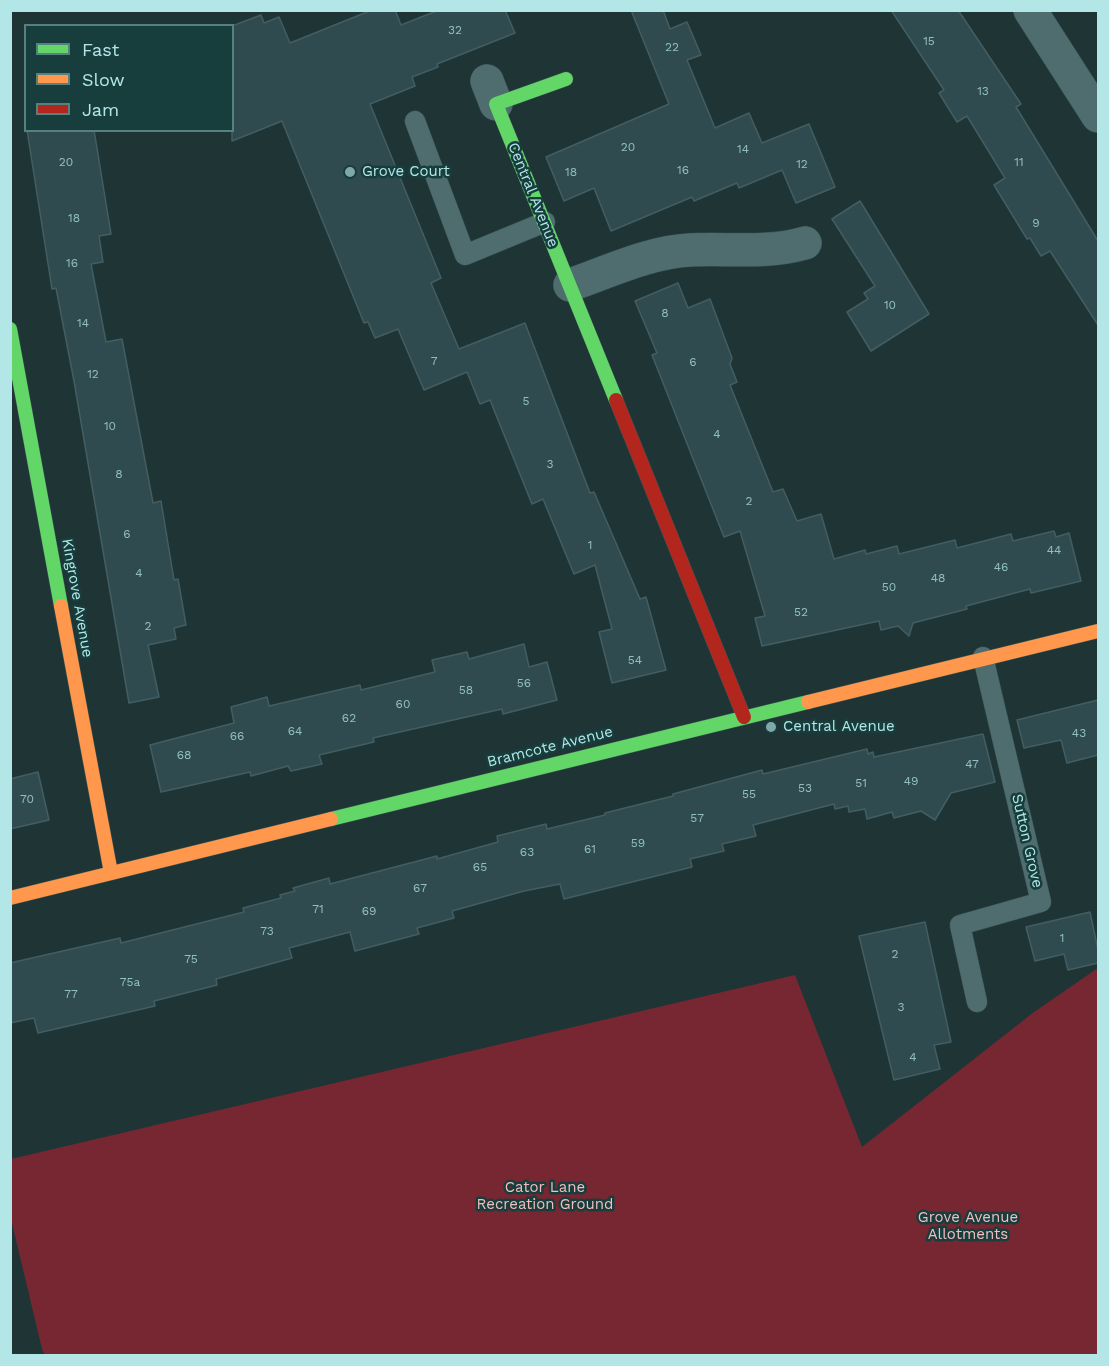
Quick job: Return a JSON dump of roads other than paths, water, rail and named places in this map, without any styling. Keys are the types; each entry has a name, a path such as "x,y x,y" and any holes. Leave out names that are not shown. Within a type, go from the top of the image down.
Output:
{"street":[{"path":"1030,10 1098,116"},
{"name":"Central Avenue","path":"566,79 491,93 744,717"},
{"path":"570,285 660,254 689,250 782,250 805,243"},
{"name":"Kingrove Avenue","path":"10,329 111,873"},
{"name":"Bramcote Avenue","path":"10,898 983,657 1098,631"}],"lane":[{"path":"415,120 465,255 545,222"},
{"name":"Sutton Grove","path":"977,1002 960,925 1041,902 983,657"}],"place":[{"name":"Grove Court","path":"350,172"},
{"name":"Central Avenue","path":"771,727"}],"park label":[{"name":"Cator Lane Recreation Ground","path":"545,1196"},
{"name":"Grove Avenue Allotments","path":"968,1226"}]}
